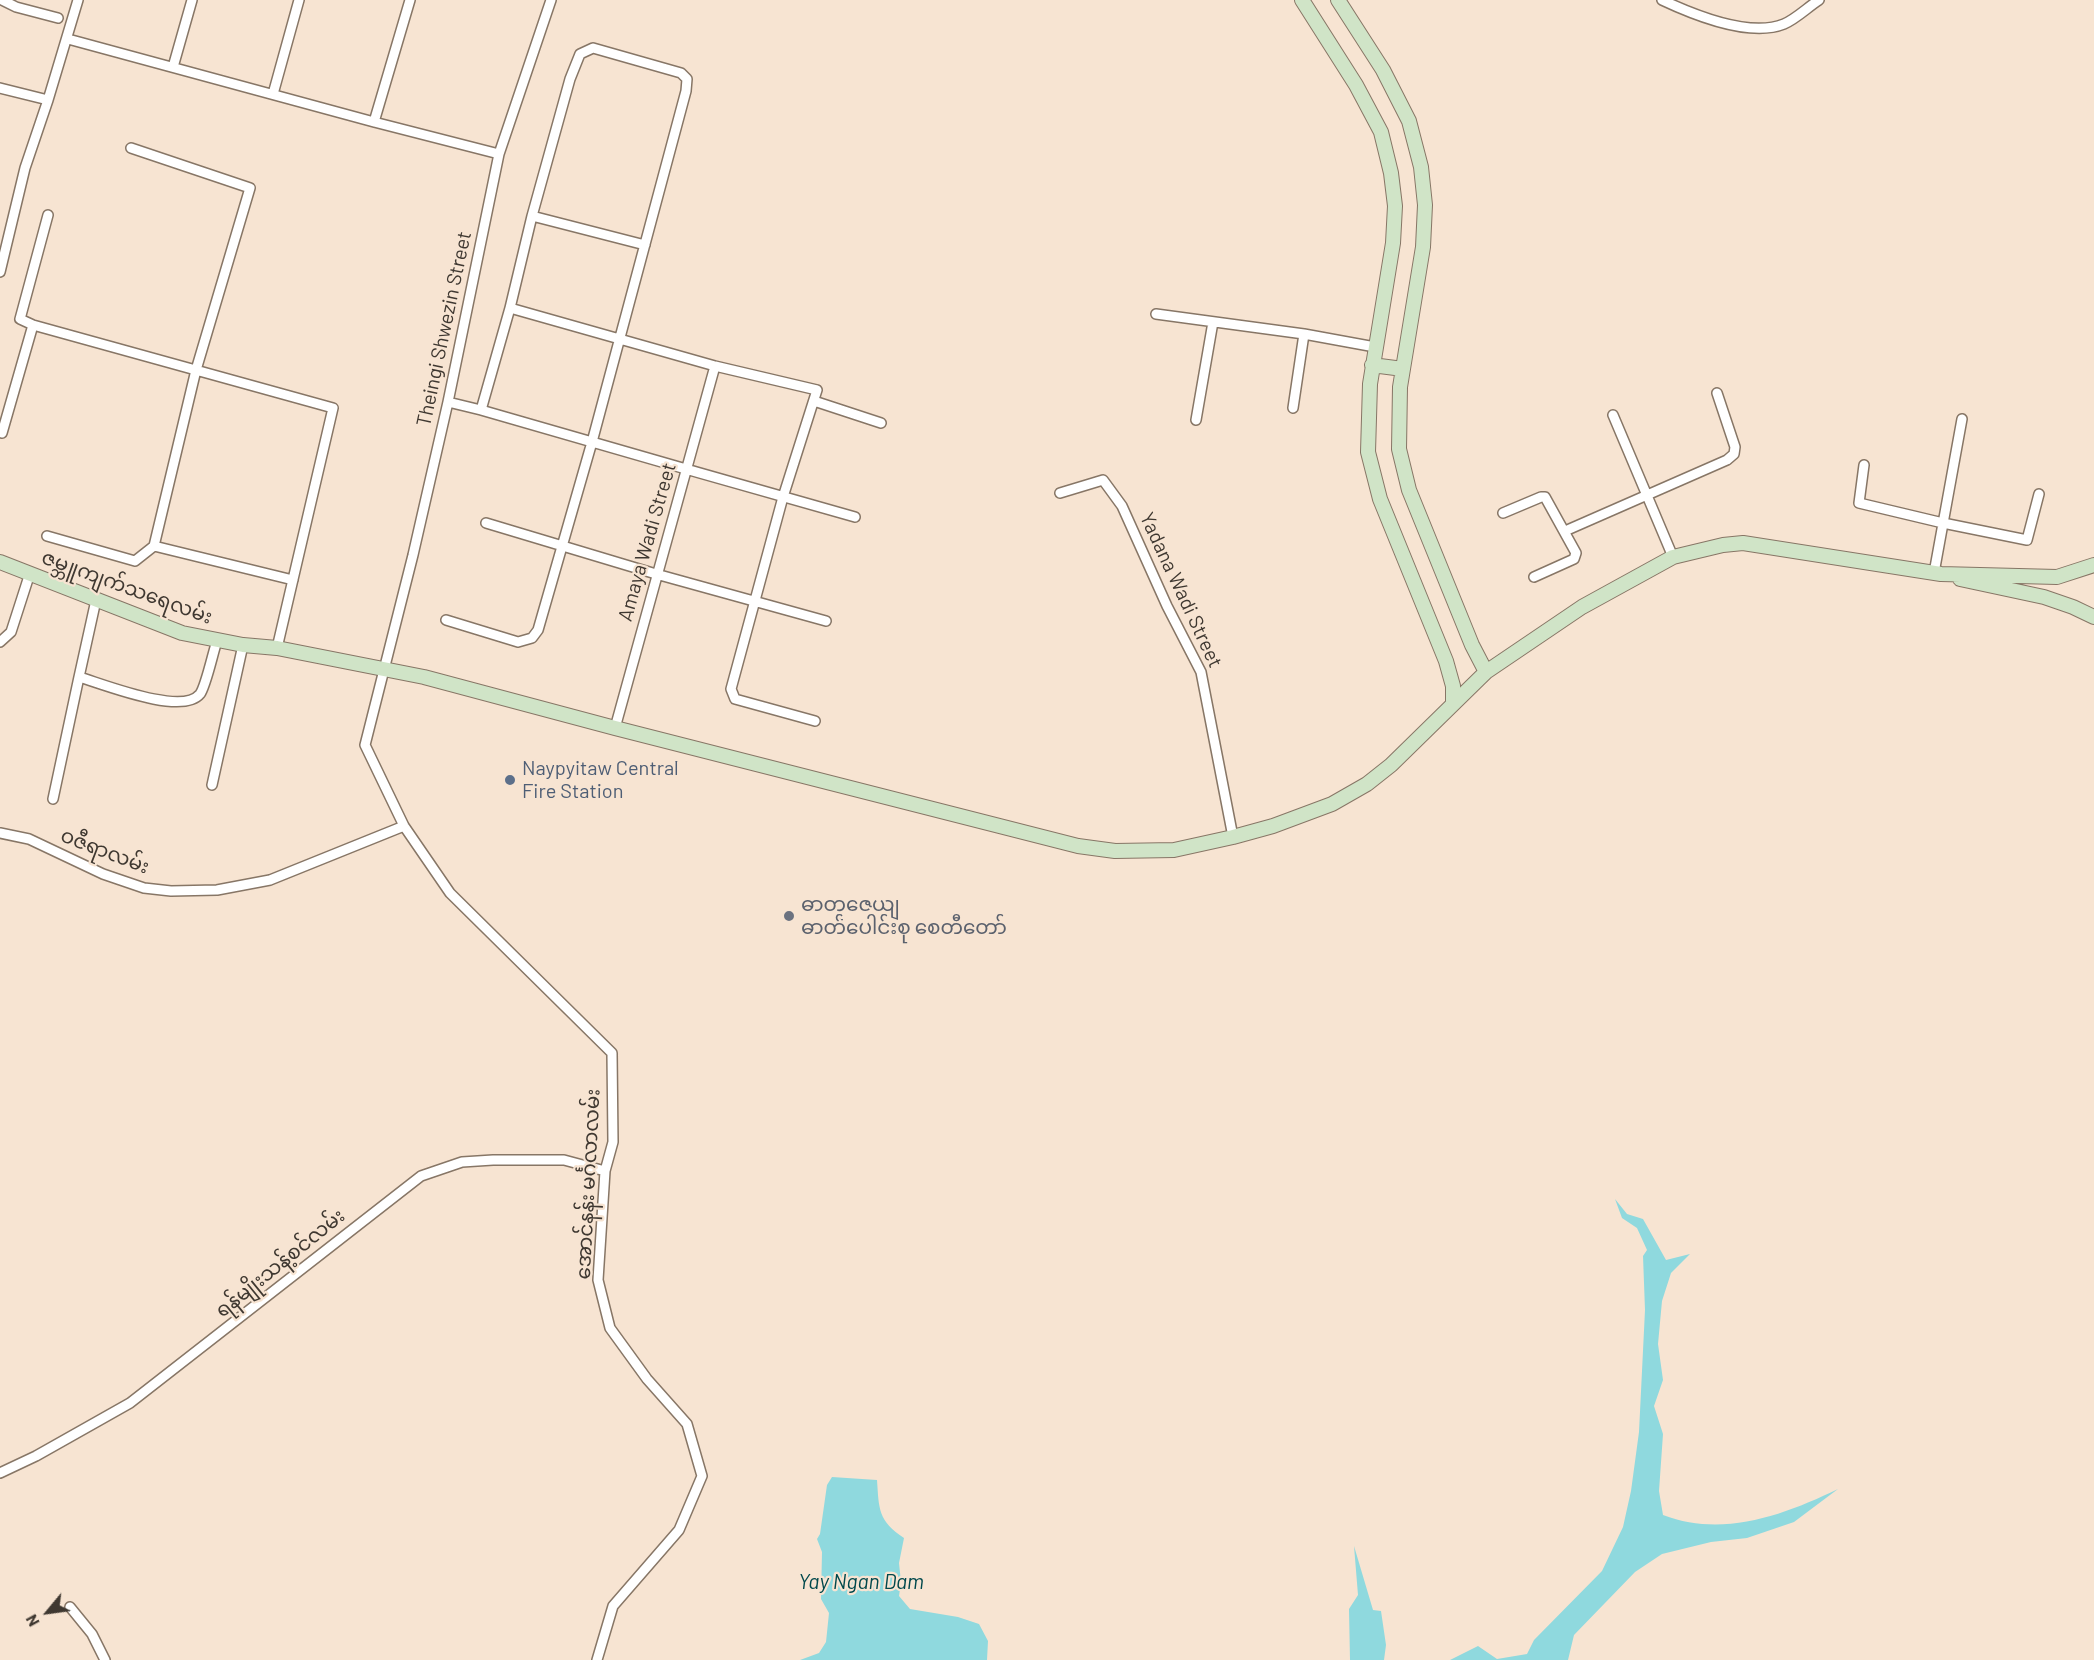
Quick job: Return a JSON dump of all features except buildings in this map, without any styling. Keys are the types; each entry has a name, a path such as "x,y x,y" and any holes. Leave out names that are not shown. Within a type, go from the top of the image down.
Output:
{"main road":[{"path":"1302,0 1356,85 1381,132 1391,173 1395,206 1392,243 1372,365 1368,452 1380,499 1446,661 1453,686 1454,702"},
{"path":"1338,0 1383,70 1409,121 1421,167 1425,205 1423,247 1400,387 1399,449 1409,489 1472,645 1486,672"},
{"path":"1372,365 1403,369"},
{"name":"ဇမ္ဘူကျက်သရေလမ်း","path":"0,562 182,633 243,645 277,648 424,677 1078,846 1115,851 1174,850 1233,837 1312,812 1349,795 1391,765 1486,672 1582,607 1673,557 1723,544 1743,543 1937,573"},
{"path":"1937,573 2057,577 2094,565"},
{"path":"1937,573 2044,597 2094,616"}],"street":[{"path":"2,0 16,7 58,18"},
{"path":"0,272 24,168 68,39 78,0"},
{"path":"173,67 192,0"},
{"path":"273,94 299,0"},
{"path":"374,122 410,0"},
{"name":"Theingi Shwezin Street","path":"383,669 413,555 448,402 499,154 551,0"},
{"path":"1662,0 1698,16 1742,26 1766,28 1785,24 1819,0"},
{"path":"68,39 499,154"},
{"path":"446,620 518,642 532,638 538,630 621,338 686,91 687,79 681,73 593,48 580,54 570,79 532,216 510,308 481,411"},
{"path":"0,88 48,100"},
{"path":"47,536 135,561 154,546 196,370 250,188 131,148"},
{"path":"48,215 20,319 33,325 333,408 277,648"},
{"path":"532,216 645,245"},
{"path":"510,308 715,366 818,390 783,497 731,689 735,699 815,721"},
{"path":"1156,315 1304,334 1375,347"},
{"path":"1196,420 1213,322"},
{"path":"2,433 33,325"},
{"path":"1293,408 1304,334"},
{"name":"Amaya Wadi Street","path":"615,728 715,366"},
{"path":"1565,531 1727,460 1734,454 1735,447 1717,393"},
{"path":"814,401 881,423"},
{"path":"448,402 855,517"},
{"path":"1613,415 1673,557"},
{"path":"1937,573 1943,523 1962,419"},
{"path":"1864,465 1859,503 2027,540 2039,494"},
{"name":"Yadana Wadi Street","path":"1060,493 1103,480 1122,506 1167,606 1201,672 1233,837"},
{"path":"1503,513 1541,496 1545,497 1576,553 1576,556 1534,577"},
{"path":"486,523 656,574 826,621"},
{"path":"154,546 292,580"},
{"path":"0,642 11,632 30,573"},
{"path":"53,799 96,600"},
{"path":"79,677 153,699 181,702 192,700 201,693 217,640"},
{"path":"212,785 243,645"},
{"name":"အောင်နန်း မင်္ဂလာလမ်း","path":"383,669 365,745 404,826 450,893 612,1053 613,1142 605,1171 598,1280 610,1328 647,1379 687,1424 702,1476 679,1530 613,1606 597,1660"},
{"name":"ဝဇီရာလမ်း","path":"0,833 29,839 103,874 144,888 183,891 217,890 270,880 404,826"},
{"name":"ရန်မျိုးသန့်စင်လမ်း","path":"0,1473 36,1456 130,1403 422,1176 462,1162 493,1160 564,1160 605,1171"},
{"path":"70,1607 92,1634 105,1660"}],"water":[{"path":"1615,1199 1627,1214 1643,1219 1666,1260 1690,1254 1671,1273 1662,1301 1658,1344 1663,1380 1654,1406 1663,1434 1659,1491 1663,1515 1686,1522 1730,1524 1775,1515 1838,1489 1794,1522 1747,1538 1711,1542 1662,1554 1635,1572 1574,1635 1568,1660 1450,1660 1478,1646 1497,1659 1527,1654 1534,1640 1602,1571 1623,1527 1631,1491 1639,1432 1645,1310 1643,1256 1647,1250 1637,1228 1622,1218"},
{"name":"Yay Ngan Dam","path":"832,1477 877,1480 878,1499 885,1520 895,1532 904,1538 899,1563 901,1582 899,1596 910,1609 958,1617 979,1624 988,1641 987,1660 800,1660 819,1653 826,1642 829,1613 821,1599 822,1552 817,1539 820,1534 827,1485"},
{"path":"1354,1546 1373,1610 1381,1611 1386,1645 1384,1660 1350,1660 1349,1609 1358,1595"}],"place":[{"name":"Naypyitaw Central Fire Station","path":"510,780"},
{"name":"ဓာတုဇေယျ ဓာတ်ပေါင်းစု စေတီတော်","path":"789,916"}]}
